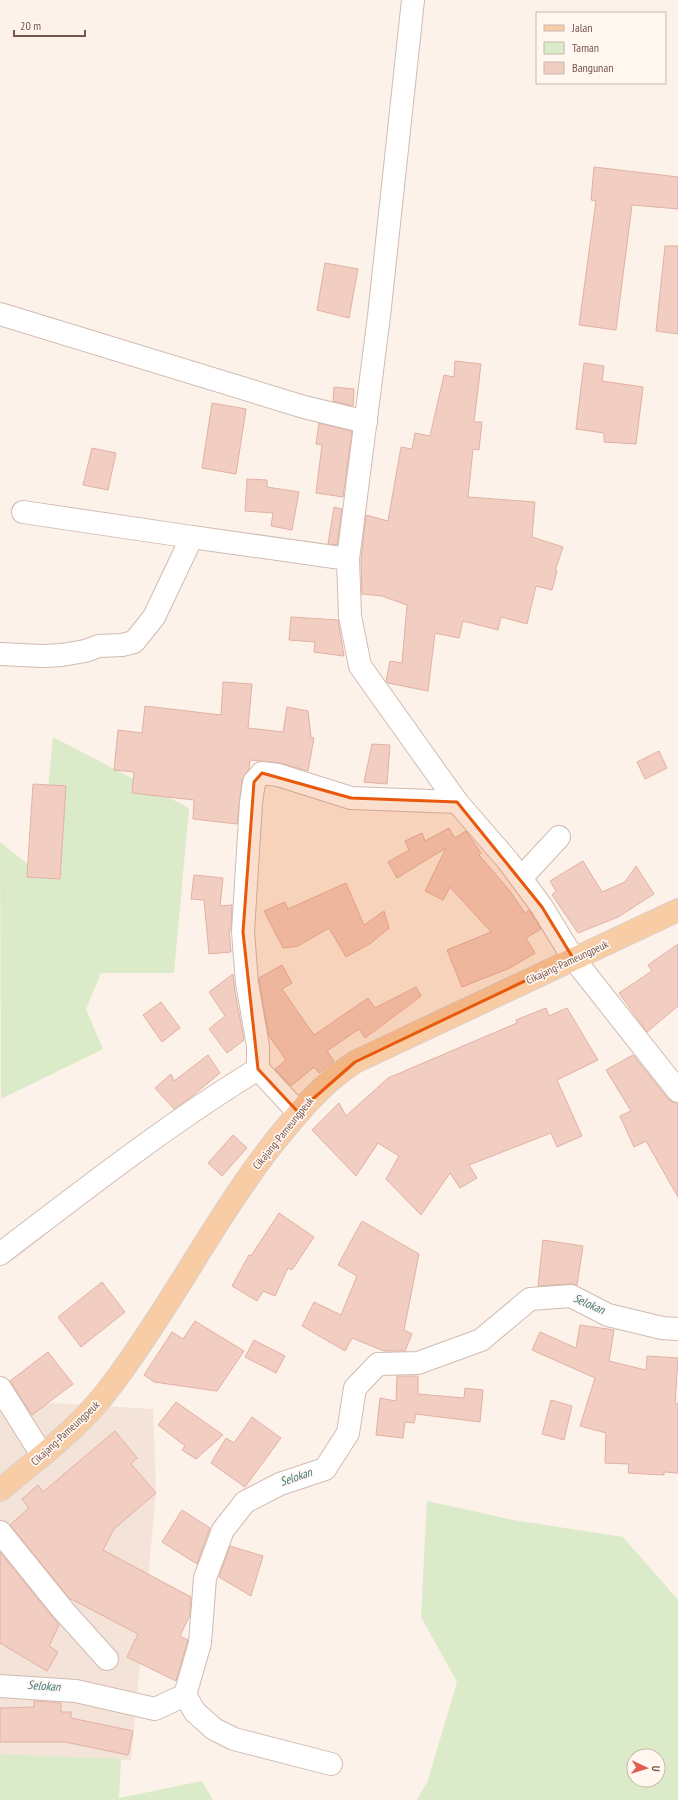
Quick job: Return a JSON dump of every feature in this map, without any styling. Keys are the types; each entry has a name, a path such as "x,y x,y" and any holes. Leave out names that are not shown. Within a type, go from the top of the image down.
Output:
{"main road":[{"name":"Cikajang-Pameungpeuk","path":"0,1490 90,1412 115,1381 248,1177 298,1112 334,1078 355,1062 573,958 678,910"}],"street":[{"path":"413,0 366,422 348,559 350,616 360,666 457,802 521,878 542,907 573,958 678,1091"},
{"path":"0,314 304,407 366,422"},
{"path":"23,512 348,559"},
{"path":"0,654 42,656 85,651 99,646 122,645 134,642 154,617 192,537"},
{"path":"298,1112 258,1069 258,1046 247,982 243,932 251,803 254,782 262,773 278,775 351,798 457,802"},
{"path":"521,878 559,837"},
{"path":"0,1254 120,1164 209,1100 258,1069"},
{"path":"331,1764 234,1739 214,1729 195,1712 185,1695 200,1643 205,1578 223,1530 245,1502 280,1484 325,1469 348,1433 355,1388 378,1364 418,1363 481,1340 530,1299 571,1296 608,1315 662,1328 678,1329"},
{"path":"0,1388 42,1455"},
{"path":"0,1532 63,1610 106,1659"},
{"path":"0,1686 76,1691 156,1709 185,1695"}],"highlighted area":[{"path":"262,773 351,798 457,802 542,907 573,958 355,1062 298,1112 258,1069 243,932 254,782"}],"shaded area":[{"path":"0,1400 153,1409 156,1493 131,1760 0,1754"}],"green space":[{"path":"53,737 189,808 174,973 101,973 86,1009 103,1049 1,1099 0,842 40,874"},
{"path":"427,1501 513,1520 623,1537 678,1600 678,1800 417,1800 428,1780 457,1682 421,1617"},
{"path":"0,1754 121,1759 119,1798 202,1781 213,1800 0,1800"}],"building":[{"path":"594,167 678,177 678,209 632,205 616,330 579,325 596,201 591,200"},
{"path":"665,246 678,246 678,334 656,331"},
{"path":"325,263 358,269 349,318 317,310"},
{"path":"455,361 481,364 474,422 482,422 479,450 473,449 468,497 535,502 532,537 563,547 555,571 557,571 552,590 536,586 527,624 501,617 498,630 463,621 459,638 435,633 428,691 388,683 386,681 390,661 402,663 407,605 382,596 362,594 361,560 366,515 388,521 401,447 412,449 415,433 430,436 444,375 454,377"},
{"path":"584,363 604,366 602,381 643,387 636,444 604,442 604,433 576,429"},
{"path":"334,387 354,389 353,406 333,401"},
{"path":"212,403 246,409 236,474 202,468"},
{"path":"319,423 352,431 343,497 316,493 322,445 316,444"},
{"path":"92,448 116,453 108,490 83,485"},
{"path":"247,479 267,480 267,487 299,492 292,530 271,526 273,513 245,511"},
{"path":"334,507 342,509 337,545 328,544"},
{"path":"291,617 338,620 344,656 314,652 315,642 289,640"},
{"path":"223,682 252,684 248,728 283,732 287,707 308,711 311,737 314,738 308,771 280,763 250,760 249,769 242,780 237,824 193,819 194,800 132,793 134,772 114,770 118,730 142,733 145,706 221,715"},
{"path":"372,744 390,745 387,784 364,782"},
{"path":"659,751 667,768 645,779 637,762"},
{"path":"33,784 66,786 60,879 27,877"},
{"path":"449,828 455,838 466,831 481,853 479,855 510,891 525,913 529,910 541,929 526,938 535,953 510,968 462,987 447,950 491,932 450,887 443,900 425,891 446,848 397,878 388,862 409,850 405,841 422,833 425,841"},
{"path":"583,861 602,892 625,882 636,866 654,894 618,917 578,933 552,895 556,891 550,881"},
{"path":"194,875 223,878 220,906 232,905 231,930 229,930 231,952 209,954 204,900 191,899"},
{"path":"346,883 364,925 384,911 389,928 371,943 346,957 329,928 298,946 283,948 264,911 285,902 288,909"},
{"path":"678,944 678,1006 647,1032 619,993 652,971 648,965"},
{"path":"282,965 292,983 282,989 314,1035 368,998 375,1008 416,987 421,996 365,1038 359,1029 327,1051 334,1061 319,1073 314,1067 291,1086 275,1069 286,1060 269,1036 259,981 259,978"},
{"path":"233,974 244,1040 227,1053 209,1029 225,1016 209,992"},
{"path":"161,1002 180,1028 162,1042 143,1015"},
{"path":"546,1008 549,1016 567,1008 598,1060 557,1080 582,1136 557,1147 551,1133 469,1165 477,1178 460,1188 450,1173 421,1215 386,1179 399,1156 378,1143 356,1176 312,1130 339,1103 346,1116 388,1078 517,1023 516,1020"},
{"path":"208,1055 220,1073 174,1109 155,1088 171,1074 174,1081"},
{"path":"633,1055 668,1099 678,1103 678,1197 646,1141 634,1147 620,1116 631,1111 606,1070"},
{"path":"233,1135 247,1148 222,1176 208,1163"},
{"path":"279,1213 314,1237 292,1270 288,1268 275,1296 263,1291 257,1301 232,1286 249,1255 251,1256"},
{"path":"362,1221 419,1254 404,1330 412,1334 405,1351 384,1351 352,1338 345,1351 302,1326 314,1302 341,1315 357,1276 338,1265"},
{"path":"543,1240 583,1246 577,1285 538,1286"},
{"path":"102,1282 125,1312 81,1347 58,1317"},
{"path":"195,1321 244,1351 217,1391 154,1382 144,1375 172,1332 183,1339"},
{"path":"580,1325 614,1330 609,1361 646,1370 647,1356 678,1358 675,1403 678,1404 678,1473 664,1472 664,1475 628,1473 629,1464 605,1463 606,1433 580,1426 595,1378 532,1350 540,1332 576,1348"},
{"path":"254,1340 285,1356 276,1373 245,1357"},
{"path":"48,1352 73,1384 32,1415 10,1381"},
{"path":"397,1376 418,1376 418,1394 464,1398 465,1388 483,1390 480,1422 416,1414 414,1423 405,1422 403,1438 376,1435 380,1398 396,1401"},
{"path":"551,1400 572,1406 564,1440 542,1434"},
{"path":"176,1402 223,1435 196,1459 182,1450 185,1446 158,1425"},
{"path":"252,1417 281,1438 245,1487 211,1463 226,1438 234,1443"},
{"path":"115,1431 137,1458 131,1464 156,1493 114,1529 103,1550 191,1597 190,1615 180,1636 188,1640 176,1681 127,1657 138,1634 71,1600 10,1525 29,1508 22,1499 38,1485 43,1492"},
{"path":"182,1510 210,1528 197,1564 162,1542"},
{"path":"230,1546 263,1556 251,1596 219,1577"},
{"path":"0,1552 59,1625 49,1646 58,1652 47,1671 0,1643"},
{"path":"34,1701 61,1703 61,1712 71,1712 71,1718 133,1731 128,1755 65,1742 0,1742 0,1708 34,1707"}],"water label":[{"name":"Selokan","path":"589,1304"},
{"name":"Selokan","path":"296,1477"},
{"name":"Selokan","path":"44,1686"}]}
